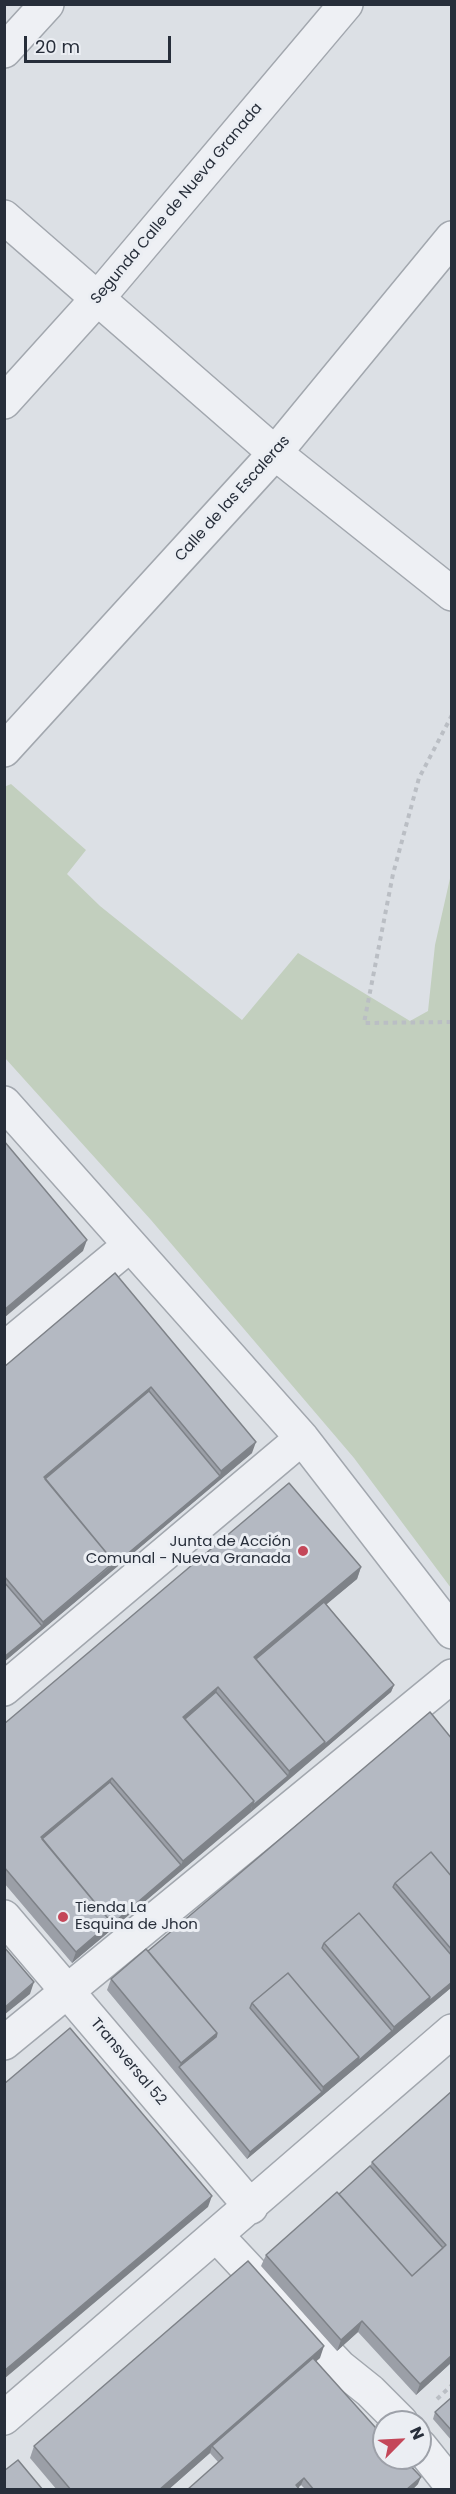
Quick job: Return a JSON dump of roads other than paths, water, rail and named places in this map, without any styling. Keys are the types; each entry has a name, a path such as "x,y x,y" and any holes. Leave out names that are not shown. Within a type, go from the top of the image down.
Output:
{"street":[{"path":"4,51 47,4"},
{"name":"Segunda Calle de Nueva Granada","path":"4,402 97,299 346,4"},
{"path":"4,217 275,453 452,594"},
{"name":"Calle de las Escaleras","path":"4,750 275,453 452,238"},
{"path":"4,1103 302,1438 452,1632"},
{"path":"4,1349 130,1245"},
{"path":"4,1689 302,1438"},
{"path":"4,2043 452,1676"},
{"name":"Transversal 52","path":"4,1917 250,2208"},
{"path":"4,2418 250,2208 452,2031"},
{"path":"217,2236 340,2367 389,2410"},
{"path":"432,2466 444,2485"}],"place":[{"name":"Junta de Acción Comunal - Nueva Granada","path":"303,1551"},
{"name":"Tienda La Esquina de Jhon","path":"63,1917"}]}
